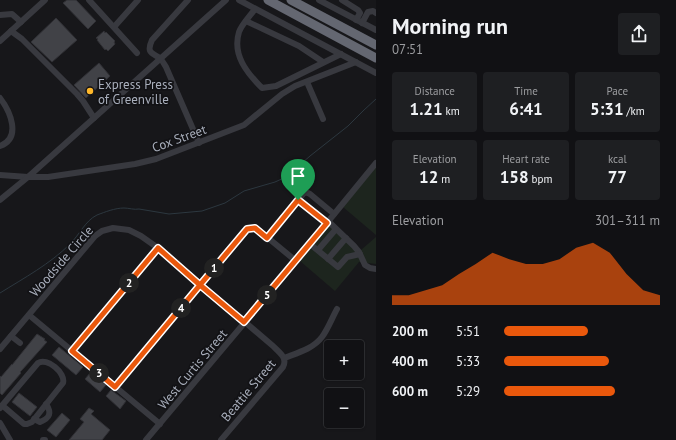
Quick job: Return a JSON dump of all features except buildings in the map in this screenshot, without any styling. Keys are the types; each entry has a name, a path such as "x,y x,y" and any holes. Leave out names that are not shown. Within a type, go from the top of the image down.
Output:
{"highway":[{"path":"268,0 376,58"},
{"path":"292,0 376,45"}],"street":[{"path":"0,41 45,0"},
{"path":"89,0 137,53"},
{"path":"114,27 138,0"},
{"path":"188,0 150,43 150,51 153,55 160,58 166,67 199,143"},
{"path":"239,0 376,73"},
{"path":"319,0 328,2 376,30"},
{"path":"342,0 358,10 360,13 359,21"},
{"path":"0,200 28,177 223,2"},
{"path":"255,8 239,31 237,46 240,59 250,76 262,88 276,86 341,54"},
{"path":"359,21 368,12 373,11 376,13"},
{"path":"0,15 12,14 21,22"},
{"path":"246,21 299,46 323,62"},
{"path":"11,31 22,39 77,94 94,118"},
{"name":"Cox Street","path":"0,175 48,177 135,164 156,158 244,125 282,94 356,62"},
{"path":"307,82 323,119"},
{"path":"0,98 7,107 12,127 10,140 6,144 0,146"},
{"name":"West Curtis Street","path":"146,440 376,163"},
{"path":"267,238 303,194 308,192 334,214"},
{"path":"298,200 336,228 360,254 365,265 376,269"},
{"name":"Woodside Circle","path":"0,349 95,236 102,231 113,228 129,230 141,236 158,248 244,322"},
{"path":"115,387 247,229 255,228 296,261"},
{"path":"318,250 336,228"},
{"path":"328,259 346,238"},
{"path":"310,244 338,267 347,258 360,254"},
{"path":"72,351 158,248"},
{"path":"284,358 305,350 315,344 322,337 337,309"},
{"path":"29,315 160,424"},
{"name":"Beattie Street","path":"221,440 285,363 284,358 273,346 244,322"},
{"path":"11,336 20,343"},
{"path":"44,360 63,375 64,379 60,386 34,419 27,424 24,424 1,407 38,363 44,360"},
{"path":"34,419 40,422 46,420 50,410 46,404"},
{"path":"0,423 10,440"}],"shaded area":[{"path":"376,167 376,235 343,207"},
{"path":"331,222 361,250 376,237 376,264 359,262 335,291 300,261"}],"waterway":[{"path":"0,293 54,258 70,244 86,224 97,215 114,209 124,208 169,214 202,211 225,203 244,191 275,182 286,177 348,126 376,99"}],"place":[{"name":"Express Press of Greenville","path":"90,91"}],"route":[{"path":"298,200 267,238 256,228 251,227 247,229 200,285 158,248 72,351 115,387 200,285 244,322 327,223 298,200"}]}
